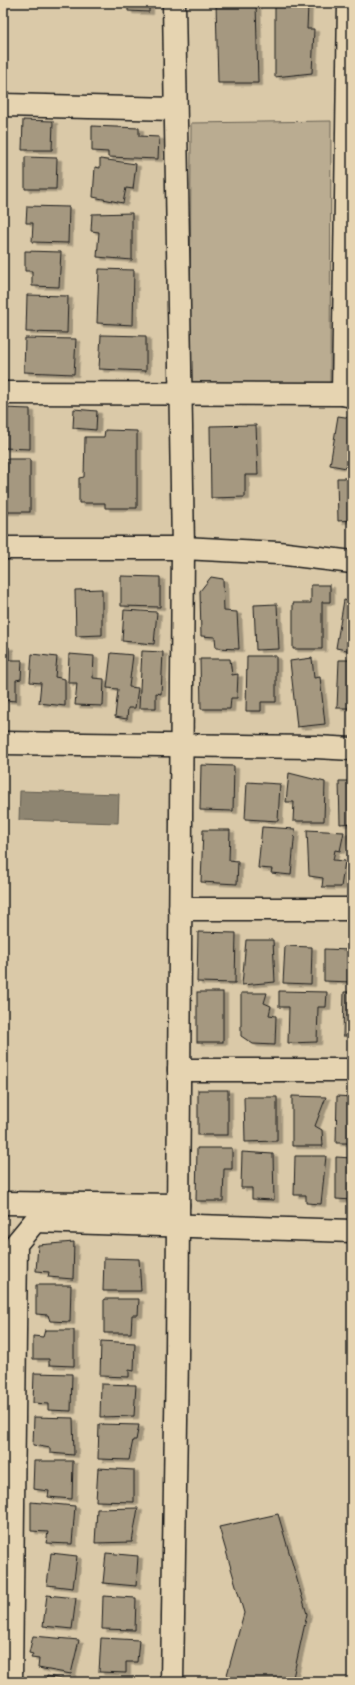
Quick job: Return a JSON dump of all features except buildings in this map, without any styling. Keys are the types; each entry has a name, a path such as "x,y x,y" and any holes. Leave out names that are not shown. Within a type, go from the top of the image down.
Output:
{"street":[{"path":"172,1682 178,1215 183,548 174,3"},
{"path":"3,393 347,395 349,3"},
{"path":"3,105 175,109"},
{"path":"3,548 183,548 278,553 352,562"},
{"path":"3,742 316,746 352,750"},
{"path":"180,909 352,909"},
{"path":"179,1070 352,1070"},
{"path":"5,1203 178,1215 352,1231"},
{"path":"5,1203 23,1235"},
{"path":"11,1682 16,1244 35,1221 178,1215"}],"shaded area":[{"path":"331,121 330,389 190,386 191,123"},
{"path":"20,791 119,794 118,823 19,820"}]}
